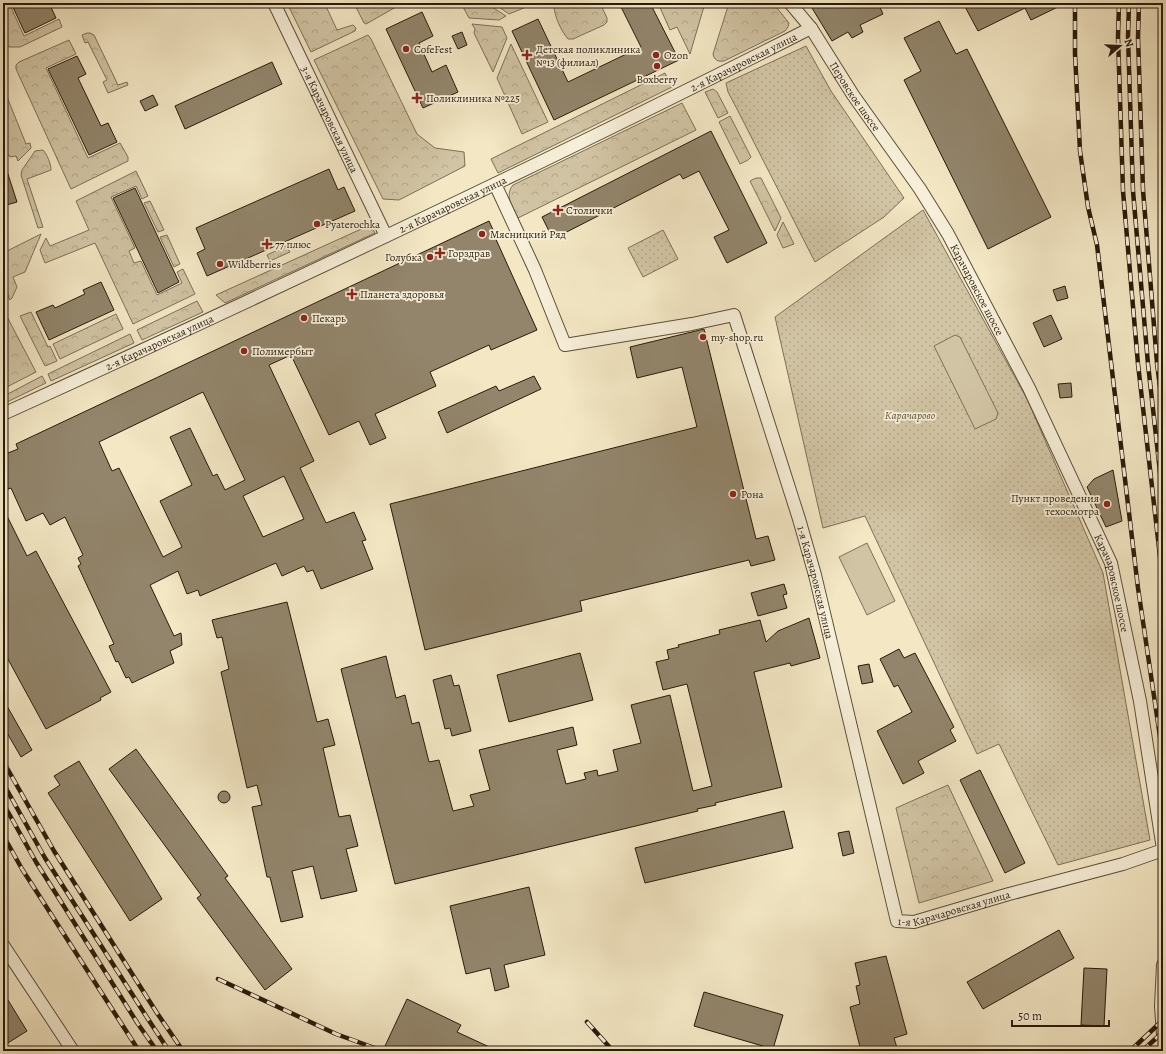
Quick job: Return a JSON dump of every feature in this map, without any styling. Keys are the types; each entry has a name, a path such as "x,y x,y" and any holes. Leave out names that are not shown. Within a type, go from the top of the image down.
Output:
{"street":[{"name":"3-я Карачаровская улица","path":"274,3 386,236"},
{"name":"Перовское шоссе","path":"790,3 811,28 853,95 920,190"},
{"name":"2-я Карачаровская улица","path":"3,414 213,318 495,184 811,28"},
{"name":"1-я Карачаровская улица","path":"495,184 534,270 565,345 692,324 734,315 799,519 815,575 897,922 914,922 1009,894 1123,864 1163,850"},
{"name":"Карачаровское шоссе","path":"920,190 948,234 1030,388 1111,563 1140,701 1163,850"},
{"path":"3,945 73,1051"},
{"path":"1163,965 1160,1006 1163,1034"}],"green space":[{"path":"3,3 9,3 24,36 59,19 62,27 20,47 9,47 3,40"},
{"path":"287,3 326,3 325,4 337,30 353,25 356,28 355,31 311,52"},
{"path":"354,3 372,3 373,5 378,3 403,3 366,24 364,23"},
{"path":"461,3 486,3 506,16 499,20 469,18"},
{"path":"493,3 525,3 526,7 509,14"},
{"path":"561,3 600,3 607,18 607,22 604,25 573,39 568,39 557,19 554,7"},
{"path":"658,3 705,3 690,54 677,27 670,30"},
{"path":"729,3 773,3 789,23 788,27 785,31 724,61 718,61 714,58 713,54"},
{"path":"472,24 502,27 507,38 493,72 474,33 475,29"},
{"path":"87,33 94,35 118,85 127,82 128,85 108,93 103,82 107,80 88,42 85,43 82,35"},
{"path":"368,35 417,134 435,148 464,152 465,166 399,200 383,199 314,60"},
{"path":"69,40 76,54 46,68 88,158 120,143 128,157 128,161 71,189 16,69 16,65 19,62"},
{"path":"511,44 548,122 522,134 497,78"},
{"path":"806,46 831,91 904,198 884,217 815,262 728,92 726,83"},
{"path":"665,73 672,87 498,173 491,159"},
{"path":"3,87 26,144 30,143 31,148 18,161 16,156 10,157 9,155 3,157"},
{"path":"713,89 717,92 728,113 718,118 705,92"},
{"path":"682,103 696,130 518,218 509,197 510,189 513,185"},
{"path":"730,116 751,157 740,164 719,122"},
{"path":"43,150 48,159 51,170 27,179 43,227 38,228 21,175 22,170 35,151"},
{"path":"136,171 148,196 142,199 136,186 111,197 135,248 129,251 134,263 141,261 157,295 182,283 177,272 183,269 195,294 133,324 95,243 45,263 40,250 46,238 50,246 89,230 76,201"},
{"path":"756,178 761,178 781,218 775,231 750,181"},
{"path":"150,201 164,230 158,232 144,203"},
{"name":"Карачарово","path":"923,210 1027,399 1103,573 1150,840 1058,865 999,744 977,754 865,516 823,528 775,317"},
{"path":"783,222 794,244 783,248 777,235"},
{"path":"370,225 375,233 225,303 216,295"},
{"path":"663,230 678,259 643,277 628,248"},
{"path":"41,234 25,272 13,277 17,287 10,300 3,283 3,253"},
{"path":"167,235 180,264 174,267 160,237"},
{"path":"286,246 290,252 270,261 267,255"},
{"path":"197,301 203,312 142,340 137,330"},
{"path":"3,309 36,372 3,389"},
{"path":"31,312 48,347 50,346 57,361 45,366 20,316"},
{"path":"116,314 123,329 60,359 53,344"},
{"path":"130,334 134,343 51,381 48,374"},
{"path":"955,335 960,337 998,413 996,419 975,429 934,346"},
{"path":"42,376 46,383 7,402 4,396"},
{"path":"867,543 895,601 867,615 839,557"},
{"path":"948,785 993,881 919,903 896,808"}],"building":[{"path":"11,3 49,3 56,18 25,33"},
{"path":"619,3 650,3 679,60 554,120 512,31 538,19 568,82 641,47"},
{"path":"809,3 878,3 883,14 860,25 863,32 852,38 848,32 832,41"},
{"path":"963,3 1066,3 1031,20 1025,8 978,31"},
{"path":"422,12 433,36 419,43 432,72 446,65 458,92 423,108 386,29"},
{"path":"939,21 956,54 967,49 1051,217 988,249 904,80 921,71 904,38"},
{"path":"462,32 467,45 458,49 452,36"},
{"path":"77,56 86,74 78,78 101,126 108,123 117,142 89,155 48,69"},
{"path":"272,62 282,84 185,129 175,106"},
{"path":"153,95 158,105 145,111 140,101"},
{"path":"711,131 767,243 727,263 714,237 729,230 699,171 683,179 680,174 553,239 542,217"},
{"path":"3,165 5,165 17,202 3,206"},
{"path":"329,169 338,190 344,187 355,211 207,276 197,253 205,249 196,228"},
{"path":"135,188 179,282 158,293 113,198"},
{"path":"489,221 537,330 491,350 489,345 430,372 436,386 375,414 386,438 370,445 359,421 329,435 291,355 269,365 314,461 300,468 326,523 354,512 366,540 362,541 373,569 321,589 313,570 307,572 304,566 282,576 276,563 200,596 198,590 187,594 178,571 150,585 174,636 181,633 182,645 170,651 174,663 132,683 129,677 126,678 118,661 116,662 109,646 114,644 78,566 81,564 78,558 83,555 65,517 50,525 43,513 26,521 11,488 3,491 3,455 18,449 16,444","holes":["203,392 245,480 225,490 217,474 213,476 190,428 170,437 192,485 160,501 182,547 163,557 119,468 112,471 99,442","284,476 304,519 263,537 243,496"]},
{"path":"101,282 114,310 49,340 36,312 53,305 55,308 85,294 83,290"},
{"path":"1065,286 1068,298 1057,301 1053,290"},
{"path":"1051,315 1062,339 1044,347 1033,323"},
{"path":"704,329 756,539 768,536 775,560 751,566 749,560 580,601 582,611 425,650 390,504 697,427 682,367 637,378 630,347"},
{"path":"534,376 541,389 447,433 438,412 496,386 499,391"},
{"path":"1071,383 1072,397 1060,398 1058,384"},
{"name":"Пункт проведения техосмотра","path":"1113,470 1122,521 1106,527 1087,487 1094,479"},
{"path":"3,508 27,556 36,551 111,692 100,698 101,700 46,729 3,650"},
{"path":"784,584 787,594 783,595 787,608 758,616 751,593"},
{"path":"287,602 317,722 328,719 335,745 323,748 339,817 350,815 358,846 346,849 357,891 321,899 313,866 292,871 303,917 281,922 270,877 267,877 252,807 262,805 257,785 247,788 221,672 229,669 222,637 217,638 212,620"},
{"path":"809,618 820,658 791,666 790,663 754,672 782,787 715,803 716,805 697,809 698,811 395,884 341,669 386,656 396,698 405,695 412,724 419,722 429,762 439,760 453,811 474,806 470,795 490,790 479,750 573,727 577,745 557,750 566,784 586,779 584,773 597,770 598,776 618,771 613,750 641,743 631,705 670,695 693,791 712,786 687,684 663,690 656,662 669,659 667,650 679,647 678,645 720,634 719,630 760,620 766,642 778,631"},
{"path":"899,649 904,658 915,653 954,727 950,730 956,741 918,761 924,773 903,784 877,731 912,712 898,685 894,687 880,659"},
{"path":"580,653 593,700 509,722 497,675"},
{"path":"869,664 873,682 862,684 858,666"},
{"path":"451,675 454,686 459,685 471,731 452,736 450,728 445,729 433,680"},
{"path":"3,699 32,750 21,757 3,726"},
{"path":"136,749 228,876 225,878 292,969 265,990 197,898 201,895 109,769"},
{"path":"79,761 162,899 130,921 48,793 60,785 54,776"},
{"path":"980,770 1025,863 1005,873 960,780"},
{"path":"226,791 229,792 229,802 222,803 219,802 218,795 219,792"},
{"path":"784,811 793,848 645,883 635,848"},
{"path":"849,831 854,853 843,856 838,833"},
{"path":"529,887 545,955 504,965 509,987 495,991 490,968 466,974 450,906"},
{"path":"1059,930 1074,958 983,1009 967,982"},
{"path":"886,956 907,1034 894,1038 898,1051 861,1051 850,1007 860,1004 856,986 860,985 855,963"},
{"path":"1084,968 1107,969 1104,1026 1081,1025"},
{"path":"3,992 27,1031 3,1046"},
{"path":"704,992 783,1015 773,1049 694,1026"},
{"path":"407,999 461,1025 457,1032 498,1051 396,1051 385,1046"}],"railway":[{"path":"1075,3 1075,54 1080,151 1088,207 1097,245 1138,588 1163,757"},
{"path":"1119,3 1118,37 1123,191 1138,364 1163,583"},
{"path":"1129,3 1128,37 1133,191 1148,364 1163,499"},
{"path":"1139,3 1138,37 1143,190 1157,363 1163,412"},
{"path":"3,761 54,851 157,1013 183,1051"},
{"path":"3,783 45,858 169,1051"},
{"path":"3,803 36,862 138,1024 157,1051"},
{"path":"3,835 22,869 139,1051"},
{"path":"218,979 336,1034 383,1051"},
{"path":"1130,1051 1163,1020"},
{"path":"587,1022 613,1051"},
{"path":"1142,1051 1163,1032"}],"place":[{"name":"CofeFest","path":"406,49"},
{"name":"Детская поликлиника №13 (филиал)","path":"527,55"},
{"name":"Ozon","path":"656,55"},
{"name":"Boxberry","path":"657,66"},
{"name":"Поликлиника №225","path":"417,98"},
{"name":"Столички","path":"558,210"},
{"name":"Pyaterochka","path":"317,224"},
{"name":"Мясницкий Ряд","path":"482,234"},
{"name":"77 плюс","path":"267,244"},
{"name":"Горздрав","path":"440,253"},
{"name":"Голубка","path":"430,257"},
{"name":"Wildberries","path":"220,264"},
{"name":"Планета здоровья","path":"352,294"},
{"name":"Пекарь","path":"304,318"},
{"name":"my-shop.ru","path":"703,337"},
{"name":"Полимербыт","path":"244,351"},
{"name":"Рона","path":"733,494"},
{"name":"Пункт проведения техосмотра","path":"1107,504"}]}
